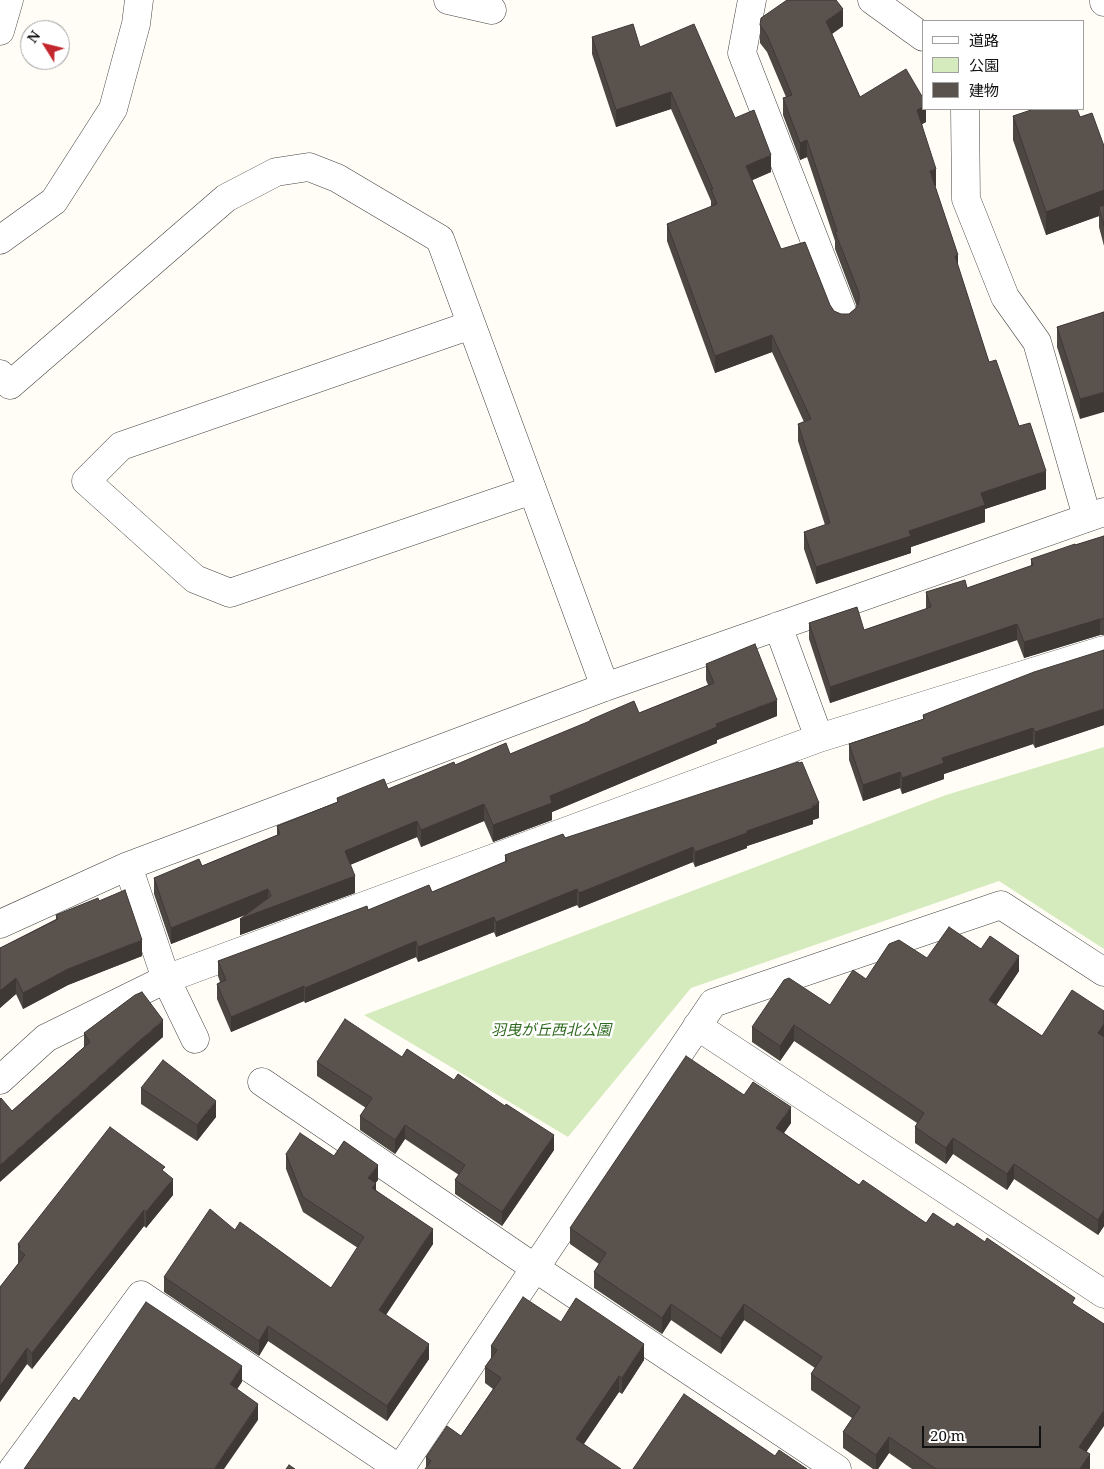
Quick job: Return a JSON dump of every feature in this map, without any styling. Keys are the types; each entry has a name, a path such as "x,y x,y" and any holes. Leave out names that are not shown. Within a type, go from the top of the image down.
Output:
{"street":[{"path":"0,31 9,0"},
{"path":"0,240 54,201 113,109 136,24 138,0"},
{"path":"448,0 492,10"},
{"path":"752,0 742,53 844,316"},
{"path":"872,0 922,36"},
{"path":"0,924 128,866 605,687 1096,515 1037,342 1005,298 966,199 965,110"},
{"path":"0,374 10,385 226,198 276,172 309,167 337,178 440,239 605,687"},
{"path":"471,325 121,446 86,481 195,579 230,593 532,490"},
{"path":"778,626 819,738"},
{"path":"0,1080 46,1038 166,979 819,738 1104,650"},
{"path":"128,866 166,979 196,1039"},
{"path":"13,1469 141,1295 400,1469 713,1003 1001,905 1104,972"},
{"path":"697,1026 1104,1294"},
{"path":"262,1082 535,1268 837,1469"}],"green space":[{"name":"羽曳が丘西北公園","path":"1104,747 1104,949 999,881 691,988 568,1137 364,1015 946,795"}],"building":[{"path":"787,0 836,0 843,9 826,21 860,97 906,69 922,96 922,108 917,110 936,169 930,171 958,255 955,256 989,362 996,360 1019,426 1030,423 1046,471 981,493 985,505 909,531 911,536 816,567 804,532 830,523 798,424 811,419 772,335 715,356 667,224 717,204 711,189 713,189 671,92 616,110 592,37 633,24 640,47 694,24 735,118 754,110 771,155 746,166 781,249 805,242 830,305 834,311 841,314 849,314 856,308 859,301 859,293 835,232 837,231 807,140 800,143 783,98 792,95 767,35 760,25 761,18"},
{"path":"1031,110 1077,110 1080,117 1092,113 1104,146 1104,190 1046,212 1013,116"},
{"path":"1104,205 1104,226 1099,207"},
{"path":"1104,312 1104,392 1080,399 1057,327"},
{"path":"1104,536 1104,619 1024,642 1017,624 830,687 809,623 857,607 864,630 931,607 926,592 965,580 967,588 1033,565 1031,559"},
{"path":"755,644 777,700 716,724 717,727 550,796 552,803 493,825 484,804 421,830 417,821 345,851 355,876 240,919 271,896 268,889 171,928 154,878 199,859 202,866 280,834 277,826 338,802 337,798 384,779 388,789 454,762 455,765 506,743 510,754 634,701 639,713 714,683 706,664"},
{"path":"1104,650 1104,709 1035,732 1033,728 942,758 944,763 902,778 900,772 863,785 849,744 924,719 923,715 1034,672"},
{"path":"802,762 819,803 812,805 813,808 747,831 747,833 695,852 693,847 579,893 577,889 496,922 494,917 418,947 416,941 231,1017 217,984 226,980 218,961 367,906 368,910 429,885 432,892 507,861 505,855 563,834 565,838"},
{"path":"125,890 142,940 68,969 23,993 16,978 0,991 0,948 58,919 56,915 98,898 99,901"},
{"path":"949,927 981,949 990,936 1019,956 989,1000 1042,1036 1072,990 1104,1011 1104,1024 1098,1033 1104,1037 1104,1210 1098,1220 1014,1164 1007,1174 953,1138 946,1148 915,1127 924,1113 794,1025 780,1046 752,1027 784,980 789,978 830,1005 853,970 866,979 889,944 899,940 927,958"},
{"path":"142,992 163,1020 0,1165 0,1099 12,1111 90,1042 84,1033 135,995"},
{"path":"345,1019 402,1057 407,1049 454,1080 458,1074 505,1106 506,1104 554,1135 502,1212 455,1180 465,1165 405,1125 395,1140 360,1116 372,1098 317,1062"},
{"path":"686,1056 744,1095 753,1082 791,1107 776,1128 859,1185 863,1180 926,1223 933,1213 954,1227 957,1223 985,1242 987,1238 1075,1298 1072,1303 1104,1324 1104,1410 1079,1447 1090,1454 1080,1469 936,1469 889,1437 876,1455 843,1432 860,1407 811,1374 822,1357 744,1304 721,1338 671,1304 662,1318 594,1272 606,1253 570,1228"},
{"path":"163,1060 216,1101 197,1125 141,1088"},
{"path":"110,1127 165,1167 162,1170 173,1179 146,1212 144,1210 32,1353 27,1348 0,1386 0,1287 25,1255 18,1249 20,1247 18,1244"},
{"path":"300,1133 334,1156 344,1141 378,1165 368,1178 376,1183 372,1188 433,1229 379,1310 429,1344 387,1406 268,1326 259,1341 164,1277 210,1209 235,1230 240,1222 331,1288 364,1237 303,1197 286,1154"},
{"path":"523,1297 561,1322 576,1298 644,1344 622,1378 619,1376 576,1439 621,1469 425,1469 431,1461 426,1457 447,1426 461,1436 501,1378 485,1367 497,1350 491,1346"},
{"path":"146,1302 242,1366 230,1384 258,1404 214,1469 24,1469 74,1397 79,1401"},
{"path":"684,1394 775,1456 779,1450 807,1469 633,1469"},
{"path":"289,1465 295,1469 286,1469"}]}
